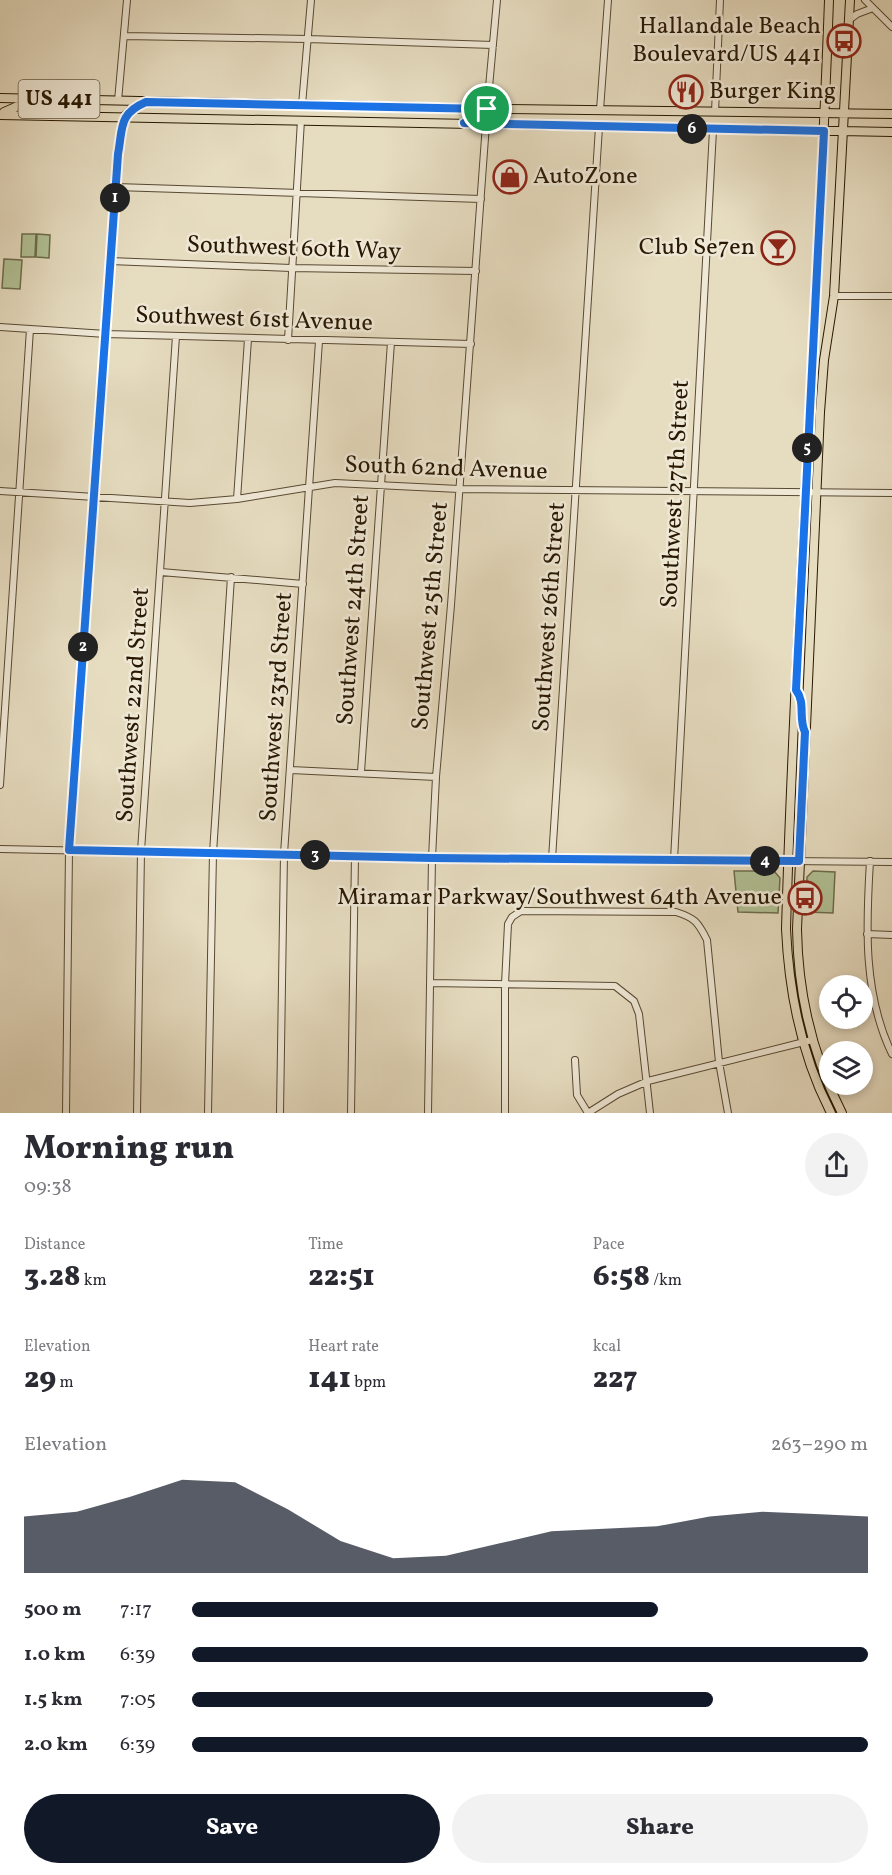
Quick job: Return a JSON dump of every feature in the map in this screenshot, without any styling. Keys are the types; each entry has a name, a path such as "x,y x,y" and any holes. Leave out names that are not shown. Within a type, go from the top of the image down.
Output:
{"main road":[{"path":"829,0 786,929 790,987 802,1043 820,1093 831,1113"},
{"path":"842,1113 830,1090 812,1040 800,986 798,960 799,861 816,493 824,360 834,296 850,0"},
{"name":"US 441","path":"0,98 508,110 892,114"},
{"path":"0,114 29,99"},
{"path":"96,116 111,110 118,101"},
{"path":"125,116 132,109 146,102"},
{"path":"464,123 480,117 487,109"},
{"path":"486,123 493,116 508,110"},
{"name":"US 441","path":"0,114 892,132"},
{"path":"796,690 802,700 802,720 805,732"}],"street":[{"path":"118,101 127,0"},
{"path":"302,105 311,0"},
{"path":"487,109 497,0"},
{"path":"600,111 608,0"},
{"path":"715,112 720,0"},
{"path":"865,0 892,27"},
{"path":"849,20 873,8"},
{"path":"124,36 494,45"},
{"path":"66,1113 69,850 118,154 125,116"},
{"path":"288,340 302,120"},
{"name":"Southwest 25th Street","path":"428,1113 432,858 436,777 471,344 486,123"},
{"name":"Southwest 26th Street","path":"552,859 599,127"},
{"name":"Southwest 27th Street","path":"674,860 713,130"},
{"path":"116,187 481,199"},
{"name":"Southwest 60th Way","path":"110,261 291,268 476,271"},
{"path":"834,296 892,296"},
{"name":"Southwest 61st Avenue","path":"0,327 106,334 471,344"},
{"path":"0,785 30,329"},
{"name":"Southwest 22nd Street","path":"137,1113 141,851 176,336"},
{"path":"237,500 248,339"},
{"name":"Southwest 23rd Street","path":"280,1113 284,854 319,341"},
{"name":"Southwest 24th Street","path":"361,772 391,342"},
{"name":"South 62nd Avenue","path":"0,491 190,503 237,500 335,483 459,489 892,494"},
{"path":"161,572 303,584"},
{"path":"208,1113 213,853 231,577"},
{"path":"291,770 436,777"},
{"path":"0,849 432,858 892,862"},
{"path":"351,1113 355,856"},
{"path":"870,861 868,964 874,999 892,1054"},
{"path":"505,1113 505,984 508,924 512,917 521,911 676,912 690,916 699,923 707,940 719,1062 728,1113"},
{"path":"867,934 892,935"},
{"path":"430,983 615,986 634,1001 639,1014 650,1113"},
{"path":"574,1060 577,1095 588,1113 618,1094 648,1081 812,1040"}],"green space":[{"path":"22,234 36,234 35,257 21,257"},
{"path":"37,234 50,235 49,258 36,257"},
{"path":"4,259 22,260 20,289 2,288"},
{"path":"734,871 774,871 780,878 778,913 738,912"},
{"path":"813,871 835,872 833,913 806,912 807,877"}],"place":[{"name":"Hallandale Beach Boulevard/US 441","path":"844,41"},
{"name":"Burger King","path":"686,92"},
{"name":"AutoZone","path":"510,177"},
{"name":"Club Se7en","path":"778,248"},
{"name":"Miramar Parkway/Southwest 64th Avenue","path":"805,898"}],"route":[{"path":"146,102 487,109 480,117 464,123 824,131 796,690 802,700 802,727 805,732 799,861 432,858 69,850 118,154 125,116 132,109 146,102"}]}
